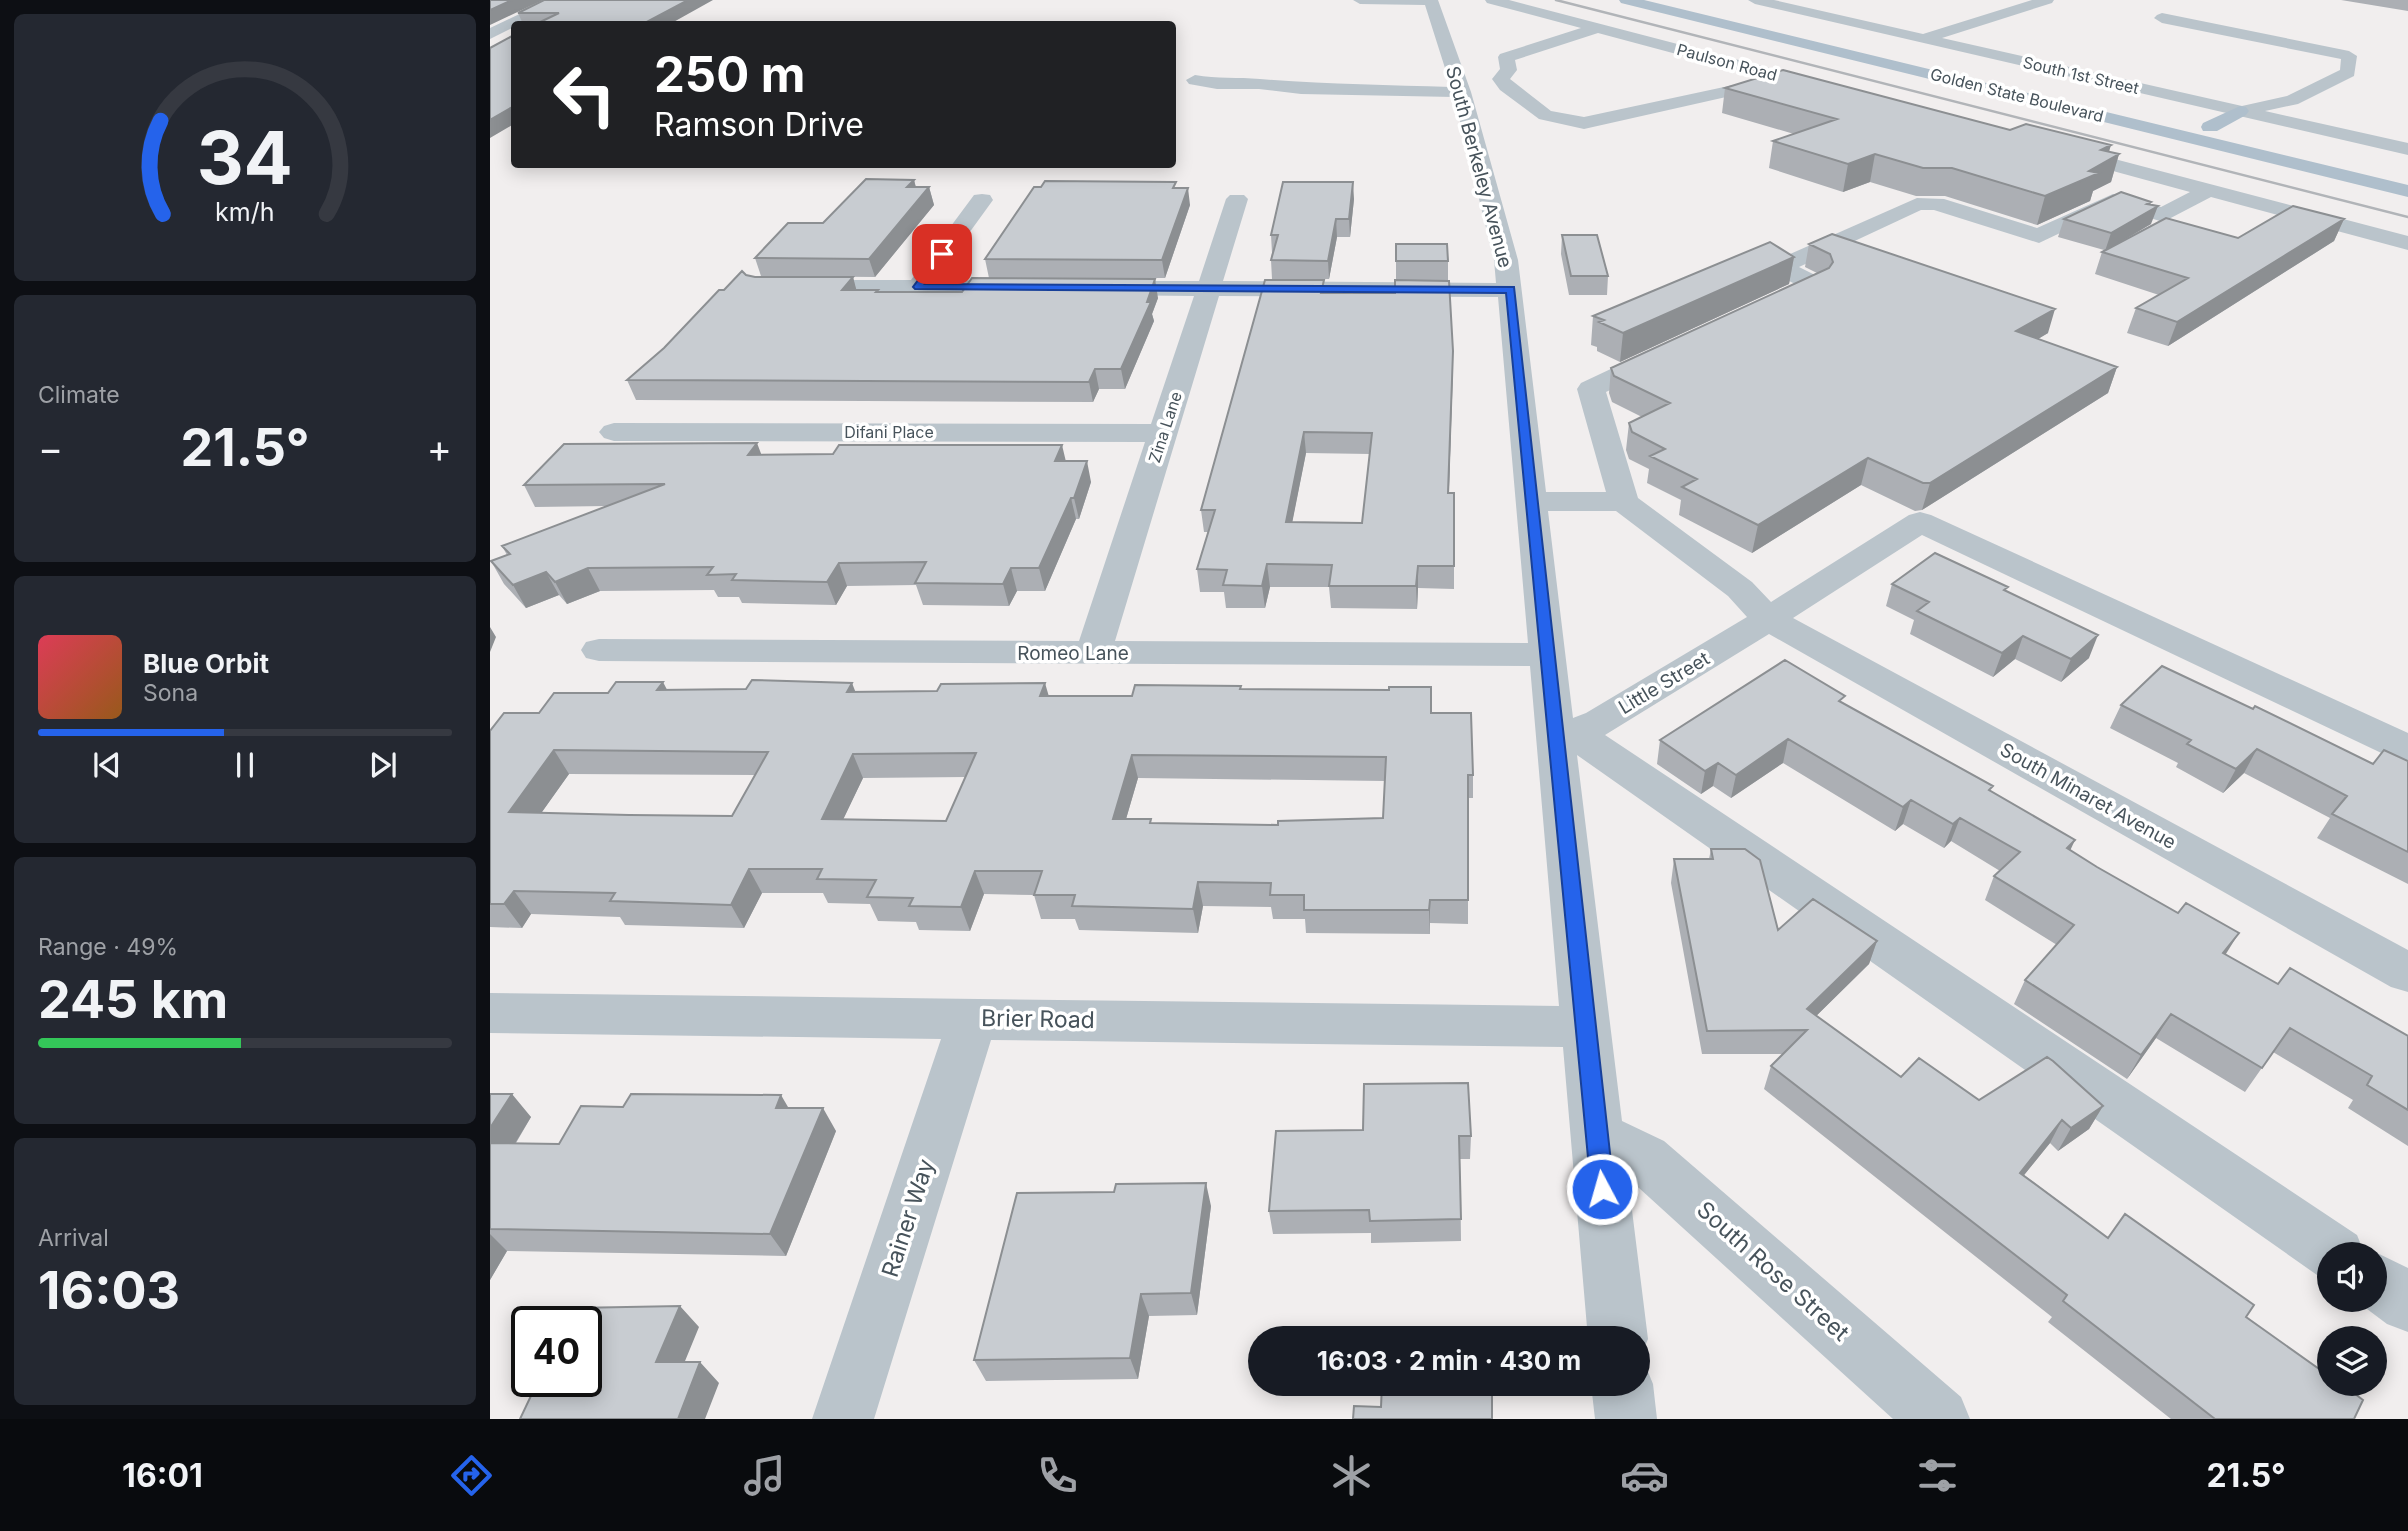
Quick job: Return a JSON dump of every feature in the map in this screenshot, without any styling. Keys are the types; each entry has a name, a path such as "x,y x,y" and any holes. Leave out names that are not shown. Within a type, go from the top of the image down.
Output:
{"main road":[{"name":"Golden State Boulevard","path":"1626,0 2408,191"},
{"name":"Golden State Boulevard","path":"1679,0 2408,174"},
{"path":"2210,127 2240,111"}],"street":[{"path":"517,21 561,0"},
{"path":"1360,0 1431,0"},
{"name":"South Berkeley Avenue","path":"1431,0 1462,93 1501,232 1510,290 1546,655 1563,734 1586,1027 1617,1326"},
{"name":"Paulson Road","path":"1492,0 1840,92"},
{"name":"South 1st Street","path":"1755,0 2408,149"},
{"path":"1897,33 2000,0"},
{"path":"1923,39 2047,0"},
{"path":"1832,18 1865,8"},
{"path":"2162,18 2349,56 2348,72 2292,100 2240,111"},
{"path":"1934,21 1962,27"},
{"path":"490,34 511,24"},
{"path":"1598,28 1506,57 1509,70 1502,79 1506,86 1545,114 1584,123 1787,78"},
{"path":"1195,80 1217,84 1259,84 1301,89 1462,93"},
{"path":"2050,148 2408,243"},
{"path":"1752,313 1814,284 1780,267 1917,204 1936,204 2039,236 2113,200 2163,215 2209,190"},
{"path":"918,287 982,200"},
{"name":"Zina Lane","path":"1093,653 1237,200"},
{"path":"775,286 1043,288"},
{"path":"1084,288 1510,290"},
{"path":"1530,501 1624,502 1591,389 1678,348"},
{"name":"Difani Place","path":"614,432 1163,433"},
{"name":"South Minaret Avenue","path":"1624,502 1740,589 1768,619 2408,973"},
{"name":"Little Street","path":"1563,734 1600,722 1920,522 2408,749"},
{"name":"Romeo Lane","path":"598,650 1546,655"},
{"path":"1563,734 2318,1242"},
{"name":"Brier Road","path":"490,1013 1586,1027"},
{"name":"Rainer Way","path":"843,1419 974,1018"},
{"name":"South Rose Street","path":"1597,1139 1615,1143 1645,1158 1939,1419"},
{"path":"2387,1288 2408,1303"},
{"path":"1623,1396 1626,1419"}],"building":[{"path":"490,0 512,0 490,10"},
{"path":"544,0 688,0 649,21 542,21 559,13 518,13"},
{"path":"511,37 511,108 490,120 490,48"},
{"path":"1783,70 2010,130 2026,124 2111,145 2101,150 2119,154 2089,171 2099,173 2045,196 1952,168 1923,168 1875,154 1848,164 1773,141 1837,119 1725,88"},
{"path":"866,179 914,180 907,187 929,187 869,259 755,258 788,223 823,223"},
{"path":"1045,181 1176,182 1173,188 1188,188 1162,260 985,259 1034,187 1041,187"},
{"path":"1283,182 1353,182 1349,219 1336,219 1328,261 1271,260 1278,235 1271,235"},
{"path":"2121,192 2158,206 2111,233 2064,219"},
{"path":"2293,206 2344,219 2177,322 2136,308 2188,278 2102,252 2166,218 2238,238"},
{"path":"1832,234 2055,309 2016,331 2117,367 1930,483 1923,483 1868,458 1758,525 1682,487 1697,479 1650,456 1665,449 1632,432 1629,423 1670,403 1614,376 1611,368 1829,268 1833,262 1830,254 1809,244"},
{"path":"1562,235 1597,235 1608,276 1571,276"},
{"path":"1770,242 1794,257 1623,333 1599,322 1604,320 1593,316"},
{"path":"1396,244 1447,244 1448,261 1396,261"},
{"path":"742,271 755,277 853,277 842,290 878,290 876,292 962,292 972,278 1155,279 1147,302 1151,302 1121,369 1095,369 1089,382 627,380 664,348 719,290 724,290"},
{"path":"1265,280 1324,280 1321,293 1395,293 1395,280 1449,281 1453,351 1448,493 1454,493 1454,566 1418,566 1416,586 1329,586 1332,565 1267,564 1262,586 1223,585 1227,570 1197,569 1215,510 1201,510","holes":["1304,432 1372,433 1362,523 1286,522"]},
{"path":"757,443 748,455 833,454 839,445 1062,445 1055,461 1087,461 1074,498 1071,498 1039,568 1011,568 1003,584 915,583 926,562 839,563 827,582 732,580 736,574 707,575 713,567 588,568 555,582 546,572 513,585 491,561 510,554 502,546 665,484 524,485 564,444"},
{"path":"1935,553 2008,587 2004,590 2098,635 2071,659 2023,636 2002,653 1917,611 1929,602 1892,584"},
{"path":"1785,660 1845,696 1839,701 1993,786 1989,790 2075,840 2067,848 2097,867 2178,913 2186,903 2239,933 2223,953 2278,984 2290,968 2408,1036 2408,1110 2367,1085 2372,1076 2290,1028 2262,1068 2171,1014 2141,1055 2025,980 2074,925 1994,876 2020,852 1960,818 1953,824 1911,800 1903,807 1788,739 1736,775 1718,763 1705,771 1660,740"},
{"path":"2162,666 2253,709 2255,706 2373,764 2384,750 2408,761 2408,852 2332,814 2347,796 2257,749 2236,769 2187,744 2191,740 2121,705"},
{"path":"752,680 852,683 847,692 937,691 941,684 1045,683 1040,696 1132,696 1135,685 1241,686 1240,689 1389,690 1389,687 1431,687 1431,713 1471,713 1473,775 1468,775 1468,900 1430,900 1429,910 1304,910 1304,895 1270,895 1271,883 1198,882 1193,909 1072,906 1075,895 1034,895 1042,871 975,871 961,907 909,906 913,898 867,897 876,880 817,879 822,869 749,869 731,905 610,901 615,893 514,891 504,904 490,904 490,731 504,713 539,713 554,693 608,693 616,682 663,682 657,690 746,689","holes":["554,750 768,752 732,816 509,812","976,753 946,821 822,819 853,754","1132,755 1386,757 1383,818 1278,821 1278,825 1150,823 1151,819 1113,819"]},
{"path":"1711,849 1745,849 1760,860 1778,930 1813,899 1877,941 1807,1009 1901,1077 1919,1058 1979,1100 2047,1057 2053,1061 2103,1106 2071,1128 2062,1120 2020,1173 2108,1238 2125,1214 2254,1305 2246,1317 2317,1367 2317,1396 2358,1396 2363,1400 2354,1419 2215,1419 2063,1301 2067,1295 1771,1066 1807,1030 1707,1031 1674,859 1713,859"},
{"path":"1468,1083 1471,1136 1459,1136 1461,1219 1370,1221 1369,1210 1269,1211 1276,1131 1363,1130 1364,1084"},
{"path":"490,1094 512,1094 490,1128"},
{"path":"631,1094 781,1095 776,1108 823,1108 770,1234 490,1229 490,1143 559,1144 581,1106 623,1107"},
{"path":"1206,1183 1191,1293 1141,1294 1130,1358 974,1360 1017,1193 1114,1192 1116,1184"},
{"path":"680,1306 656,1362 700,1362 678,1419 520,1419 530,1397 602,1397 602,1307"},
{"path":"1381,1396 1492,1396 1492,1419 1353,1419 1354,1406 1381,1407"}],"railway":[{"path":"1556,0 2408,217"}],"route":[{"path":"942,254 918,287 1510,290 1602,1189"}]}
